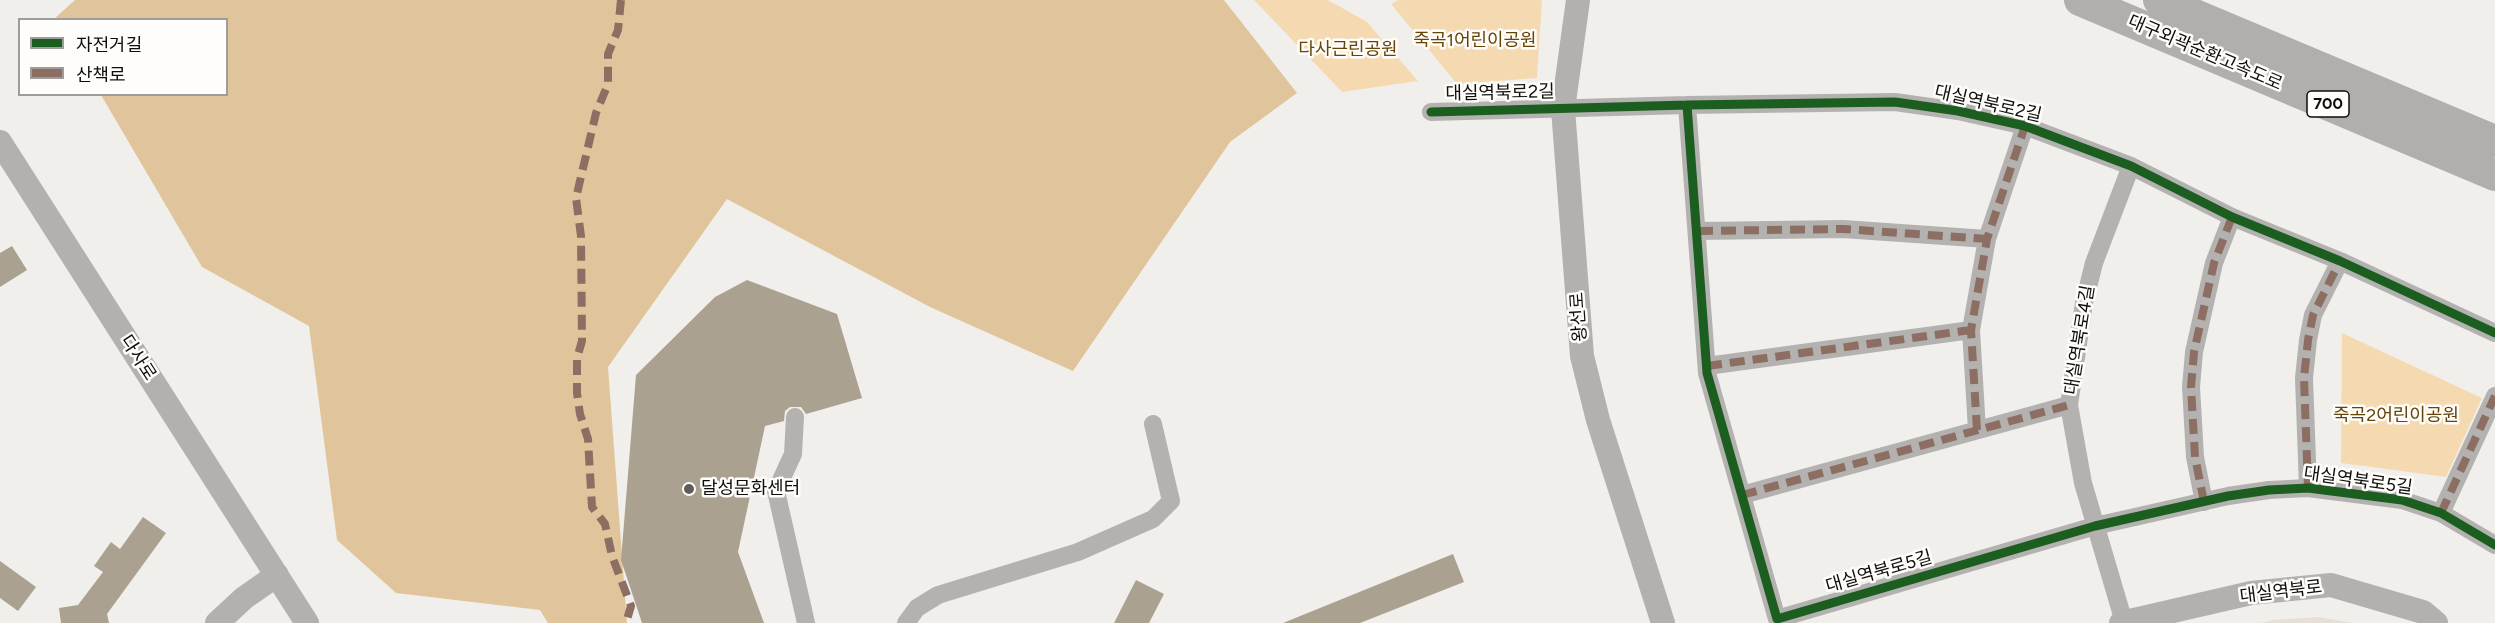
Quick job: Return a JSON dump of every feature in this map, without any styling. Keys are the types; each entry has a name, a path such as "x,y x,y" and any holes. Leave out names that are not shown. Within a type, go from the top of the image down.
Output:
{"highway":[{"name":"대구외곽순환고속도로","path":"2080,0 2495,175"},
{"name":"대구외곽순환고속도로","path":"2171,5 2495,141"}],"street":[{"name":"왕선로","path":"1578,0 1563,109 1582,357 1599,420 1663,623"},
{"name":"대실역북로2길","path":"1431,112 1895,102 1958,111 2025,126 2131,165 2232,217 2340,261 2495,333"},
{"name":"대실역북로5길","path":"1687,105 1707,374 1777,619 2095,526 2269,490 2308,488 2402,500 2441,513 2495,545"},
{"name":"대실역북로2길","path":"1977,430 1971,330 1987,240 2025,126"},
{"name":"다사로","path":"0,142 308,623"},
{"name":"대실역북로4길","path":"2123,623 2083,483 2069,405 2084,303 2094,263 2131,165"},
{"path":"2204,502 2194,446 2191,387 2194,352 2214,263 2232,217"},
{"path":"1698,231 1843,229 1987,240"},
{"path":"2308,488 2304,378 2308,340 2313,315 2340,261"},
{"path":"1707,366 1971,330"},
{"path":"2441,513 2495,396"},
{"path":"1742,495 2069,405"},
{"path":"795,417 793,453 776,491 806,623"},
{"path":"906,623 917,608 938,595 1078,552 1153,519 1171,501 1153,424"},
{"path":"217,623 244,598 277,575"},
{"name":"대실역북로","path":"2123,623 2251,593 2331,585 2423,612 2436,623"}],"shaded area":[{"path":"75,0 1224,0 1297,93 1230,142 1073,371 930,307 727,199 608,367 627,623 548,623 540,610 396,593 337,540 309,326 202,267 102,96 228,96 228,18 56,17"},
{"path":"2318,617 2352,623 2261,623 2273,620"}],"green space":[{"name":"다사근린공원","path":"1254,0 1328,0 1367,22 1418,81 1342,92"},
{"name":"죽곡1어린이공원","path":"1398,0 1542,0 1537,78 1457,84 1391,4"},
{"name":"죽곡2어린이공원","path":"2342,333 2482,398 2446,477 2341,463"}],"building":[{"path":"12,246 27,270 0,287 0,253"},
{"name":"달성문화센터","path":"747,280 837,314 862,398 806,414 801,407 790,407 785,411 784,421 765,426 738,552 764,623 642,623 621,560 636,375 715,297"},
{"path":"143,517 166,533 107,614 109,623 61,623 59,608 78,605 103,572 94,566 111,542 120,549"},
{"path":"1453,554 1464,582 1360,623 1283,623"},
{"path":"0,561 36,587 18,611 0,598"},
{"path":"1136,580 1164,594 1149,623 1114,623"}],"marked path":[{"path":"621,0 618,30 608,54 608,84 596,113 576,198 581,236 582,341 577,358 577,393 580,414 588,439 592,507 605,524 612,556 631,606 626,623"},
{"path":"1977,430 1971,330 1987,239 2025,126"},
{"path":"2204,502 2195,457 2191,387 2194,352 2214,263 2232,217"},
{"path":"1698,231 1843,229 1987,239"},
{"path":"2308,488 2304,378 2308,340 2313,315 2340,261"},
{"path":"1707,366 1971,330"},
{"path":"2441,513 2495,396"},
{"path":"1742,495 2069,405"}],"cycle path":[{"path":"1431,112 1895,102 1958,111 2025,126 2131,166 2232,217 2340,261 2495,333"},
{"path":"1687,105 1707,373 1777,619 2095,526 2228,496 2269,490 2308,488 2402,500 2441,513 2495,545"}],"place":[{"name":"달성문화센터","path":"689,489"}]}
